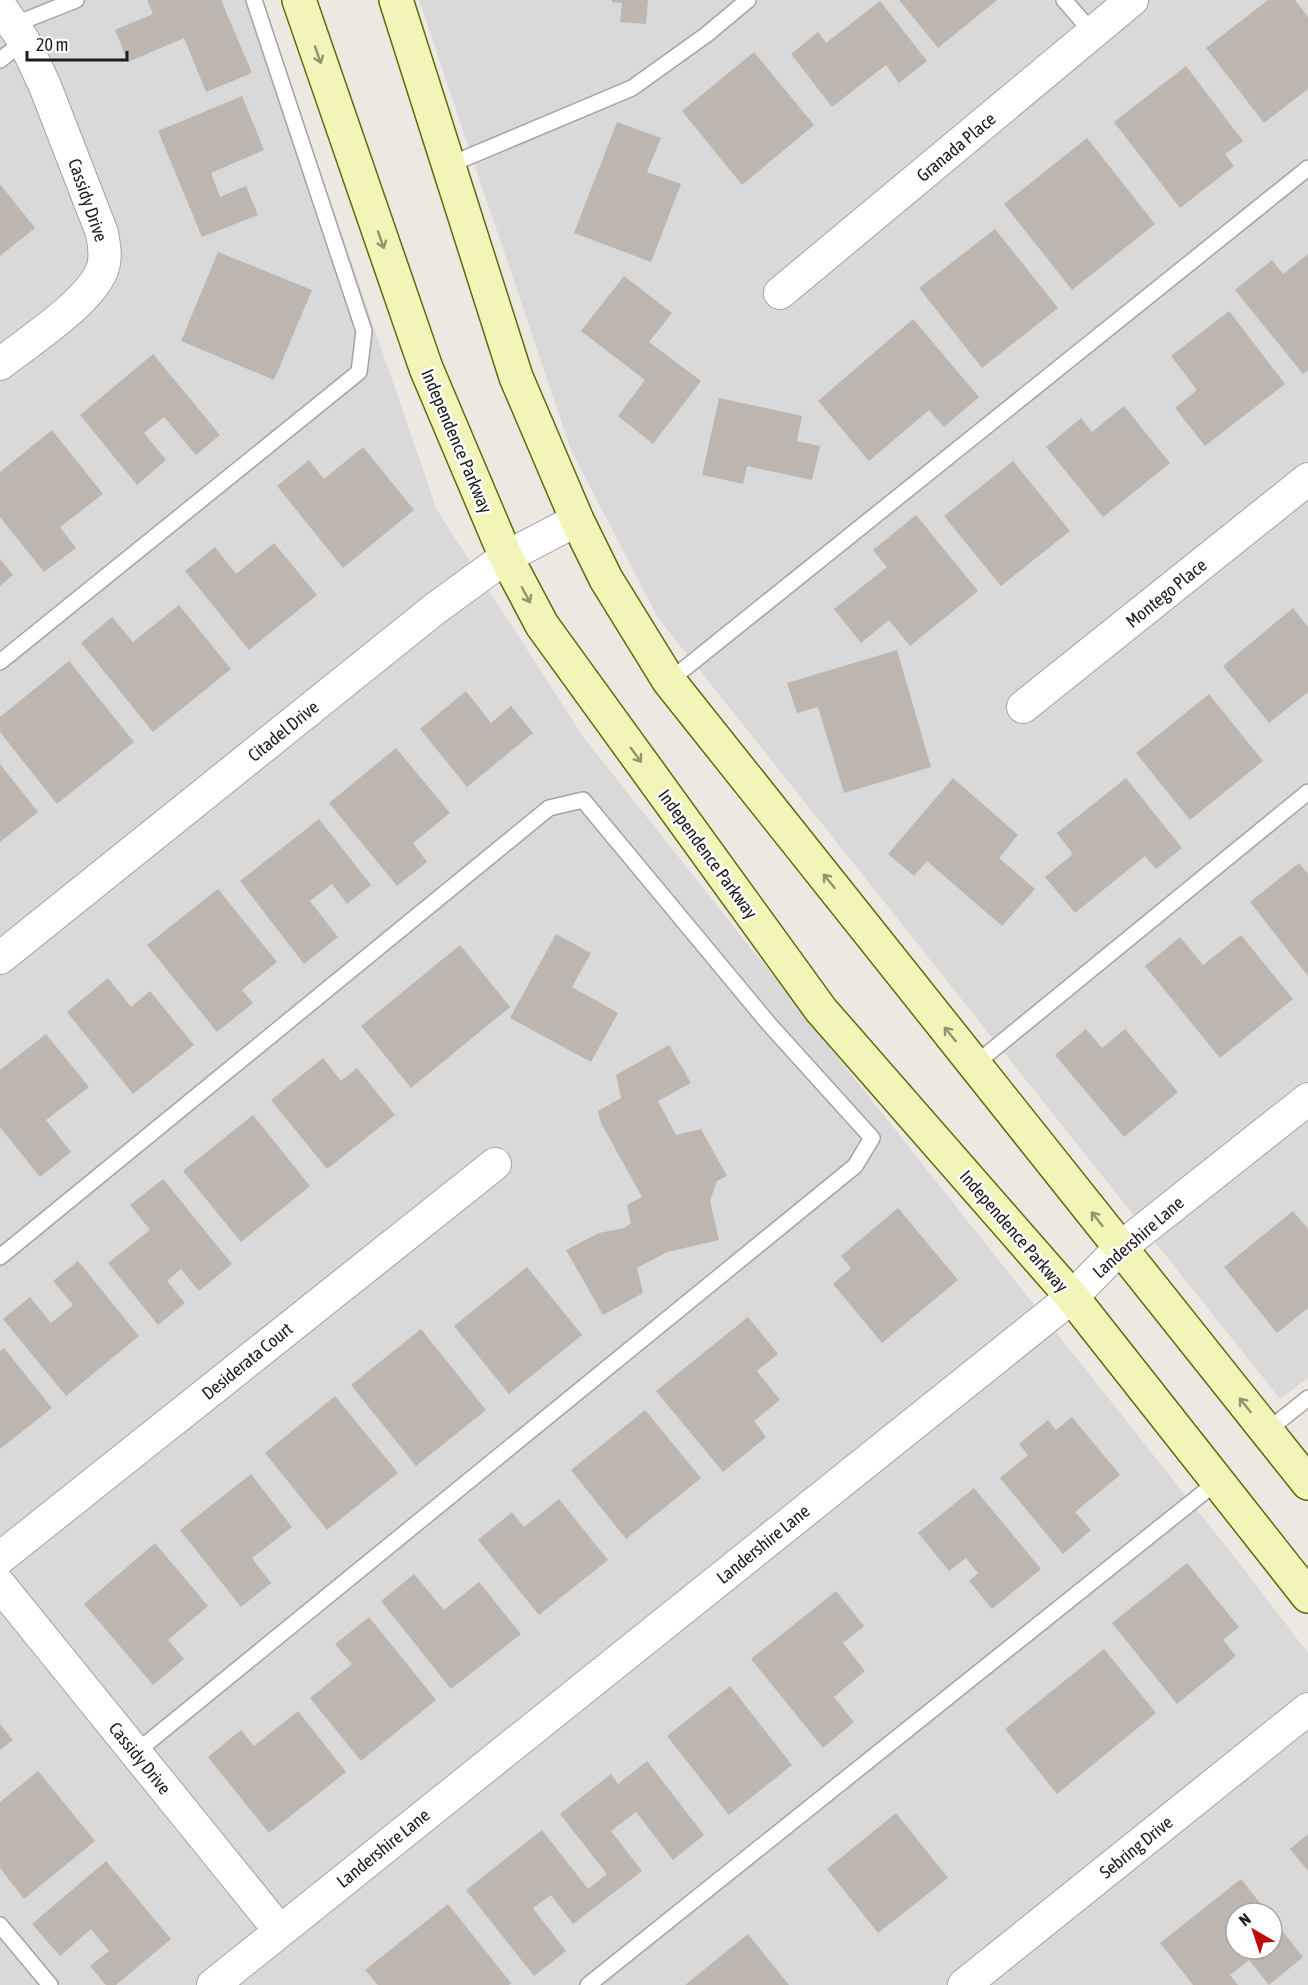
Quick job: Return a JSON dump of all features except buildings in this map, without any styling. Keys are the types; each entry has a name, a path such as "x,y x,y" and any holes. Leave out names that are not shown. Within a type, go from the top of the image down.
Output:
{"main road":[{"name":"Independence Parkway","path":"298,0 426,368 506,557 549,634 821,1010 1072,1297 1308,1596"},
{"path":"396,0 516,377 577,520 606,579 669,681 1308,1483"}],"street":[{"name":"Granada Place","path":"780,293 1132,0"},
{"name":"Cassidy Drive","path":"0,364 73,307 90,289 102,270 105,252 102,233 45,86 9,33"},
{"name":"Montego Place","path":"1023,706 1308,479"},
{"name":"Citadel Drive","path":"0,958 427,615 506,557 577,520"},
{"name":"Landershire Lane","path":"213,1985 1072,1297 1120,1248 1308,1099"},
{"name":"Desiderata Court","path":"0,1558 495,1164"},
{"name":"Cassidy Drive","path":"0,1585 280,1931"},
{"name":"Sebring Drive","path":"964,1985 1308,1708"}],"lane":[{"path":"9,33 76,0"},
{"path":"0,662 359,372 364,331 254,0"},
{"path":"449,165 632,88 706,35 748,0"},
{"path":"1064,0 1093,33"},
{"path":"669,681 1308,168"},
{"path":"975,1065 1308,792"},
{"path":"0,1257 549,808 583,800 769,1024 872,1138 855,1166 135,1753"},
{"path":"1267,1431 1308,1398"},
{"path":"588,1985 1218,1481"},
{"path":"0,1925 50,1985"}],"shaded area":[{"path":"0,0 261,0 437,510 584,738 1244,1569 1308,1653 1308,1985 0,1985"},
{"path":"419,0 1308,0 1308,1378 1280,1399 658,618 571,450"}]}
